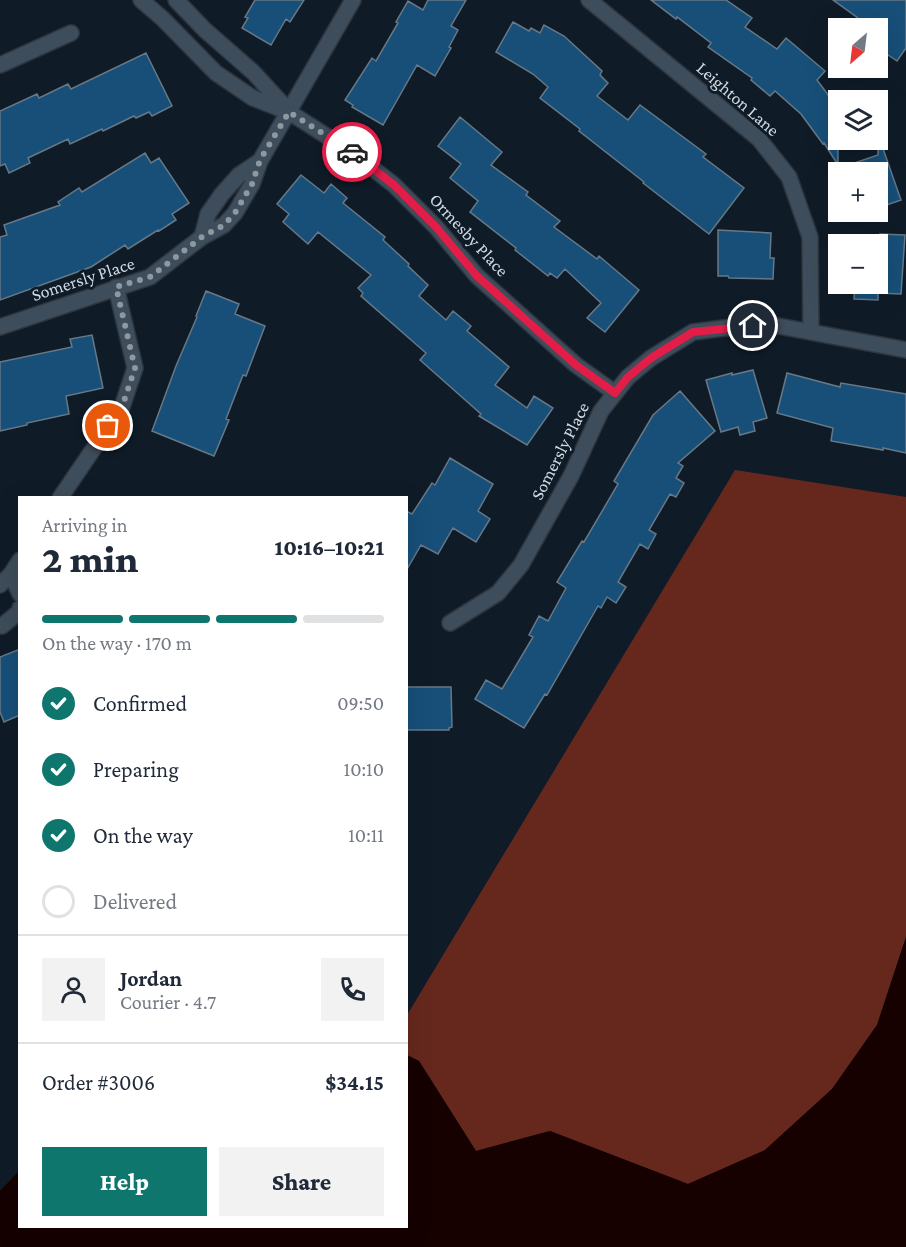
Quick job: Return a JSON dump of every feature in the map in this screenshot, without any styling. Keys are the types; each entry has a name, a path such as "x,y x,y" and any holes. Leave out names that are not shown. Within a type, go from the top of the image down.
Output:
{"street":[{"name":"Ormesby Place","path":"141,0 216,73 253,98 289,112 353,153 394,185 436,227 477,276 576,365 615,393"},
{"name":"Ormesby Place","path":"176,0 205,30 253,72 289,112"},
{"name":"Somersly Place","path":"0,327 150,277 202,237 224,225 235,213 252,184 260,160 353,0"},
{"name":"Leighton Lane","path":"589,0 759,139 789,177 810,237 811,333"},
{"path":"0,65 71,33"},
{"name":"Somersly Place","path":"202,237 208,214 222,194 239,175 260,160"},
{"path":"61,496 122,407 135,368 116,287"},
{"name":"Somersly Place","path":"450,623 498,593 521,565 571,476 601,411 628,377 651,358 693,332 773,325 906,350"},
{"path":"18,563 5,579 18,592"},
{"path":"0,626 18,613"}],"shaded area":[{"path":"735,470 906,497 906,937 877,1025 832,1089 765,1150 688,1184 550,1131 476,1151 419,1061 408,1056 408,1013"},
{"path":"906,937 906,1247 0,1247 0,1191 18,1172 18,1228 408,1228 408,1056 419,1061 476,1151 550,1131 688,1184 765,1150 832,1089 877,1025"}],"building":[{"path":"255,0 304,0 290,22 286,19 271,45 242,28 248,18 245,17"},
{"path":"428,0 466,0 451,26 458,30 435,76 417,65 383,125 352,107 353,105 345,100 372,58 376,61 408,1 423,10"},
{"path":"651,0 726,0 752,18 745,27 777,49 786,38 825,71 817,80 828,95 828,149 801,114 775,91 770,96 751,80 752,78 708,47 711,43 677,17 676,19"},
{"path":"833,0 906,0 906,48 897,61 888,55 888,18 858,18"},
{"path":"513,22 529,31 531,28 540,33 544,25 564,36 602,71 600,75 608,83 597,96 628,120 640,105 706,154 703,157 744,188 709,234 540,98 548,87 533,74 496,52"},
{"path":"146,53 172,106 152,116 149,112 136,118 134,116 70,144 68,139 28,158 30,163 9,173 5,164 0,166 0,111 37,94 39,98 68,84 71,89"},
{"path":"460,117 502,152 491,165 528,192 526,195 560,221 554,227 597,259 599,256 639,290 605,332 587,318 601,303 565,269 557,278 550,273 548,276 470,212 478,201 450,178 461,164 438,146"},
{"path":"828,150 838,150 838,162"},
{"path":"878,150 884,150 888,162 857,162 878,155"},
{"path":"145,153 151,163 159,158 189,203 172,214 176,220 128,249 125,245 91,267 0,300 0,237 7,235 4,225 60,205 58,202 79,188 82,192"},
{"path":"888,163 901,200 888,205"},
{"path":"301,175 324,193 331,184 347,198 343,203 385,237 383,240 428,285 419,296 446,320 453,311 471,326 467,331 509,367 495,385 527,408 534,396 553,408 527,445 479,416 481,414 420,360 426,353 361,296 363,293 358,288 371,275 318,232 308,244 283,222 289,214 277,204"},
{"path":"718,230 771,233 770,258 774,258 773,279 718,276"},
{"path":"888,234 905,235 901,294 888,293"},
{"path":"206,291 239,304 235,314 265,326 246,376 243,375 226,419 229,420 214,456 152,431"},
{"path":"854,294 878,294 878,300 854,299"},
{"path":"92,335 103,388 66,396 69,414 0,431 0,362 72,347 70,339"},
{"path":"753,370 767,418 753,422 755,431 740,435 738,427 721,432 706,380"},
{"path":"787,373 840,387 841,383 906,394 906,453 831,441 833,428 777,413"},
{"path":"680,391 715,431 678,463 683,466 676,478 684,483 676,497 670,494 649,530 656,534 648,549 640,544 618,582 626,587 616,603 607,597 601,608 598,606 547,695 545,694 524,728 475,699 486,680 502,689 533,637 529,635 539,616 548,621 566,588 557,582 618,484 614,481 653,415"},
{"path":"450,458 493,484 478,511 490,519 476,542 453,528 438,554 421,545 408,568 408,512 412,514 432,483 435,485"},
{"path":"18,650 18,716 4,722 0,712 0,657"},
{"path":"408,687 451,687 452,727 449,730 408,730"}],"way so far":[{"path":"108,426 122,407 135,368 116,287 150,277 202,237 224,225 235,213 252,184 260,160 289,112 352,152"}],"route":[{"path":"352,152 394,185 436,227 477,276 576,365 615,393 628,377 651,358 693,332 753,326"}]}
